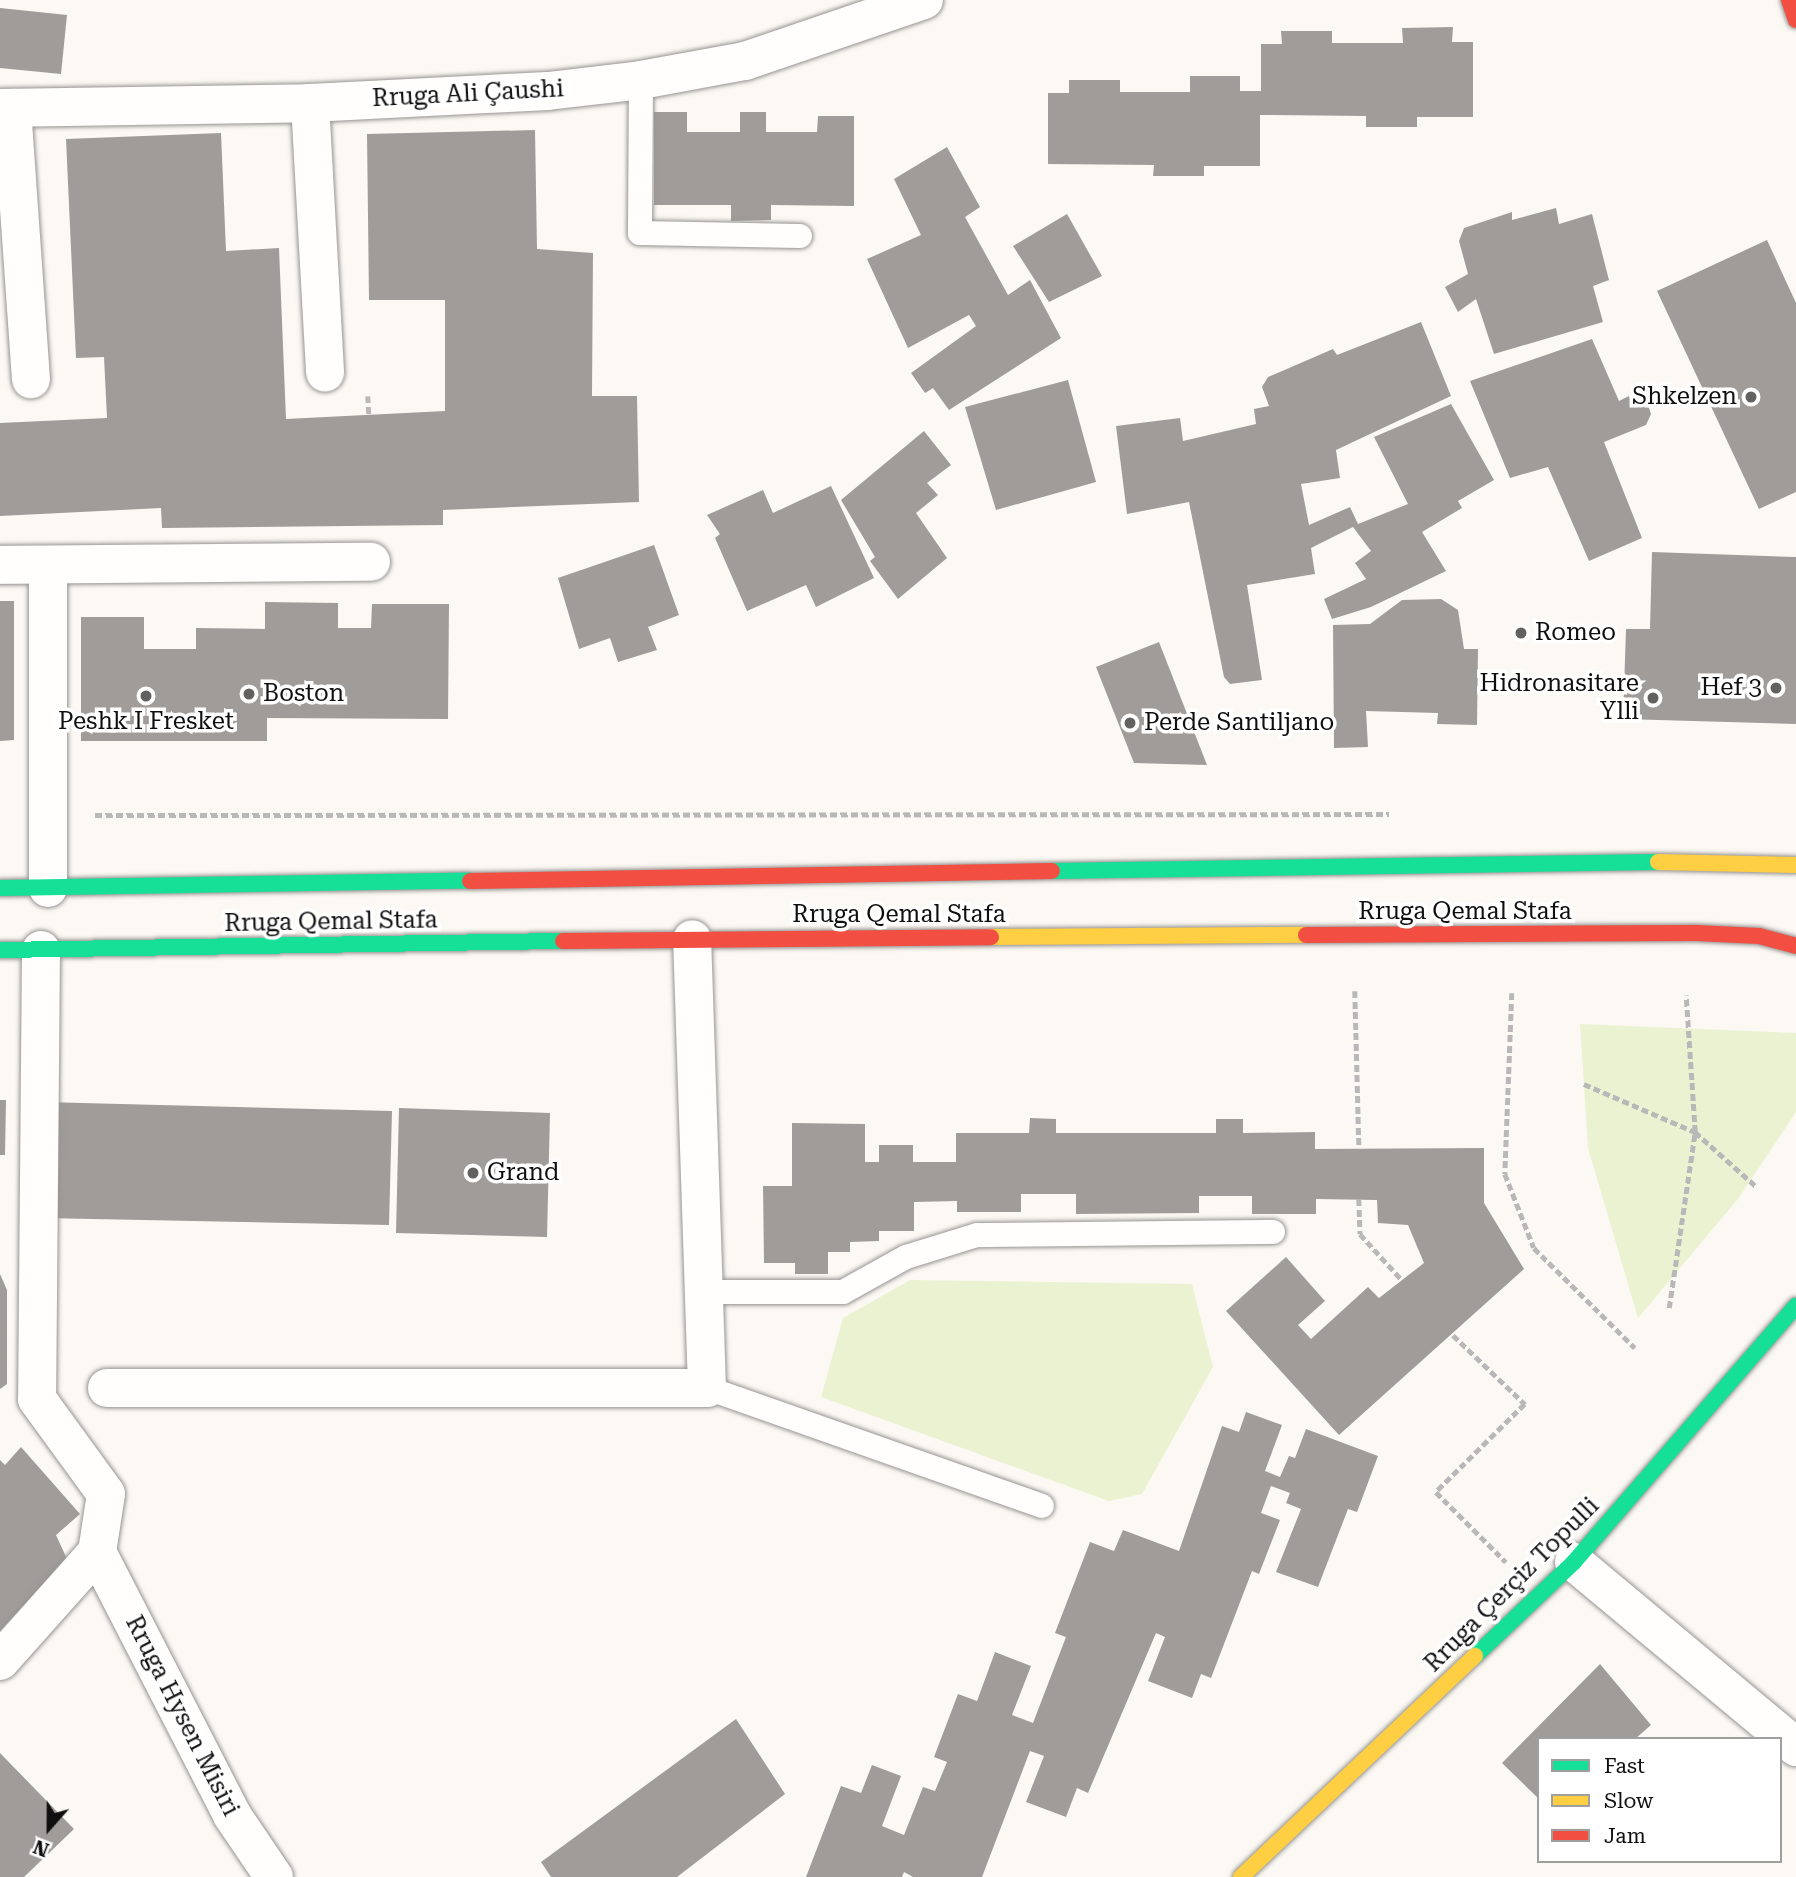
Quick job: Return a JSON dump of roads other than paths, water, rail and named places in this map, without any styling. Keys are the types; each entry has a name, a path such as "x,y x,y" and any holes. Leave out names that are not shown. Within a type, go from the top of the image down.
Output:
{"main road":[{"path":"1789,0 1796,20"},
{"name":"Rruga Qemal Stafa","path":"0,888 1645,862 1796,865"},
{"name":"Rruga Qemal Stafa","path":"0,950 692,939 1696,933 1759,936 1796,946"},
{"name":"Rruga Çerçiz Topulli","path":"1241,1877 1574,1562 1796,1306"}],"street":[{"name":"Rruga Ali Çaushi","path":"6,108 310,103 548,91 641,80 745,61 924,0"},
{"path":"310,103 325,373"},
{"path":"6,108 31,379"},
{"path":"0,565 372,562"},
{"path":"48,565 48,888"},
{"path":"107,1388 707,1388 692,939"},
{"path":"0,1661 97,1552 106,1494 37,1399 41,950"},
{"name":"Rruga Hysen Misiri","path":"97,1552 232,1815 274,1877"},
{"path":"1574,1562 1796,1747"}],"lane":[{"path":"641,80 640,233 800,236"},
{"path":"704,1292 843,1292 906,1257 977,1235 1273,1232"},
{"path":"707,1388 1042,1506"}],"place":[{"name":"Shkelzen","path":"1751,397"},
{"name":"Romeo","path":"1521,633"},
{"name":"Hef 3","path":"1776,688"},
{"name":"Boston","path":"249,694"},
{"name":"Peshk I Fresket","path":"146,696"},
{"name":"Hidronasitare Ylli","path":"1653,698"},
{"name":"Perde Santiljano","path":"1130,723"},
{"name":"Grand","path":"473,1173"}]}
